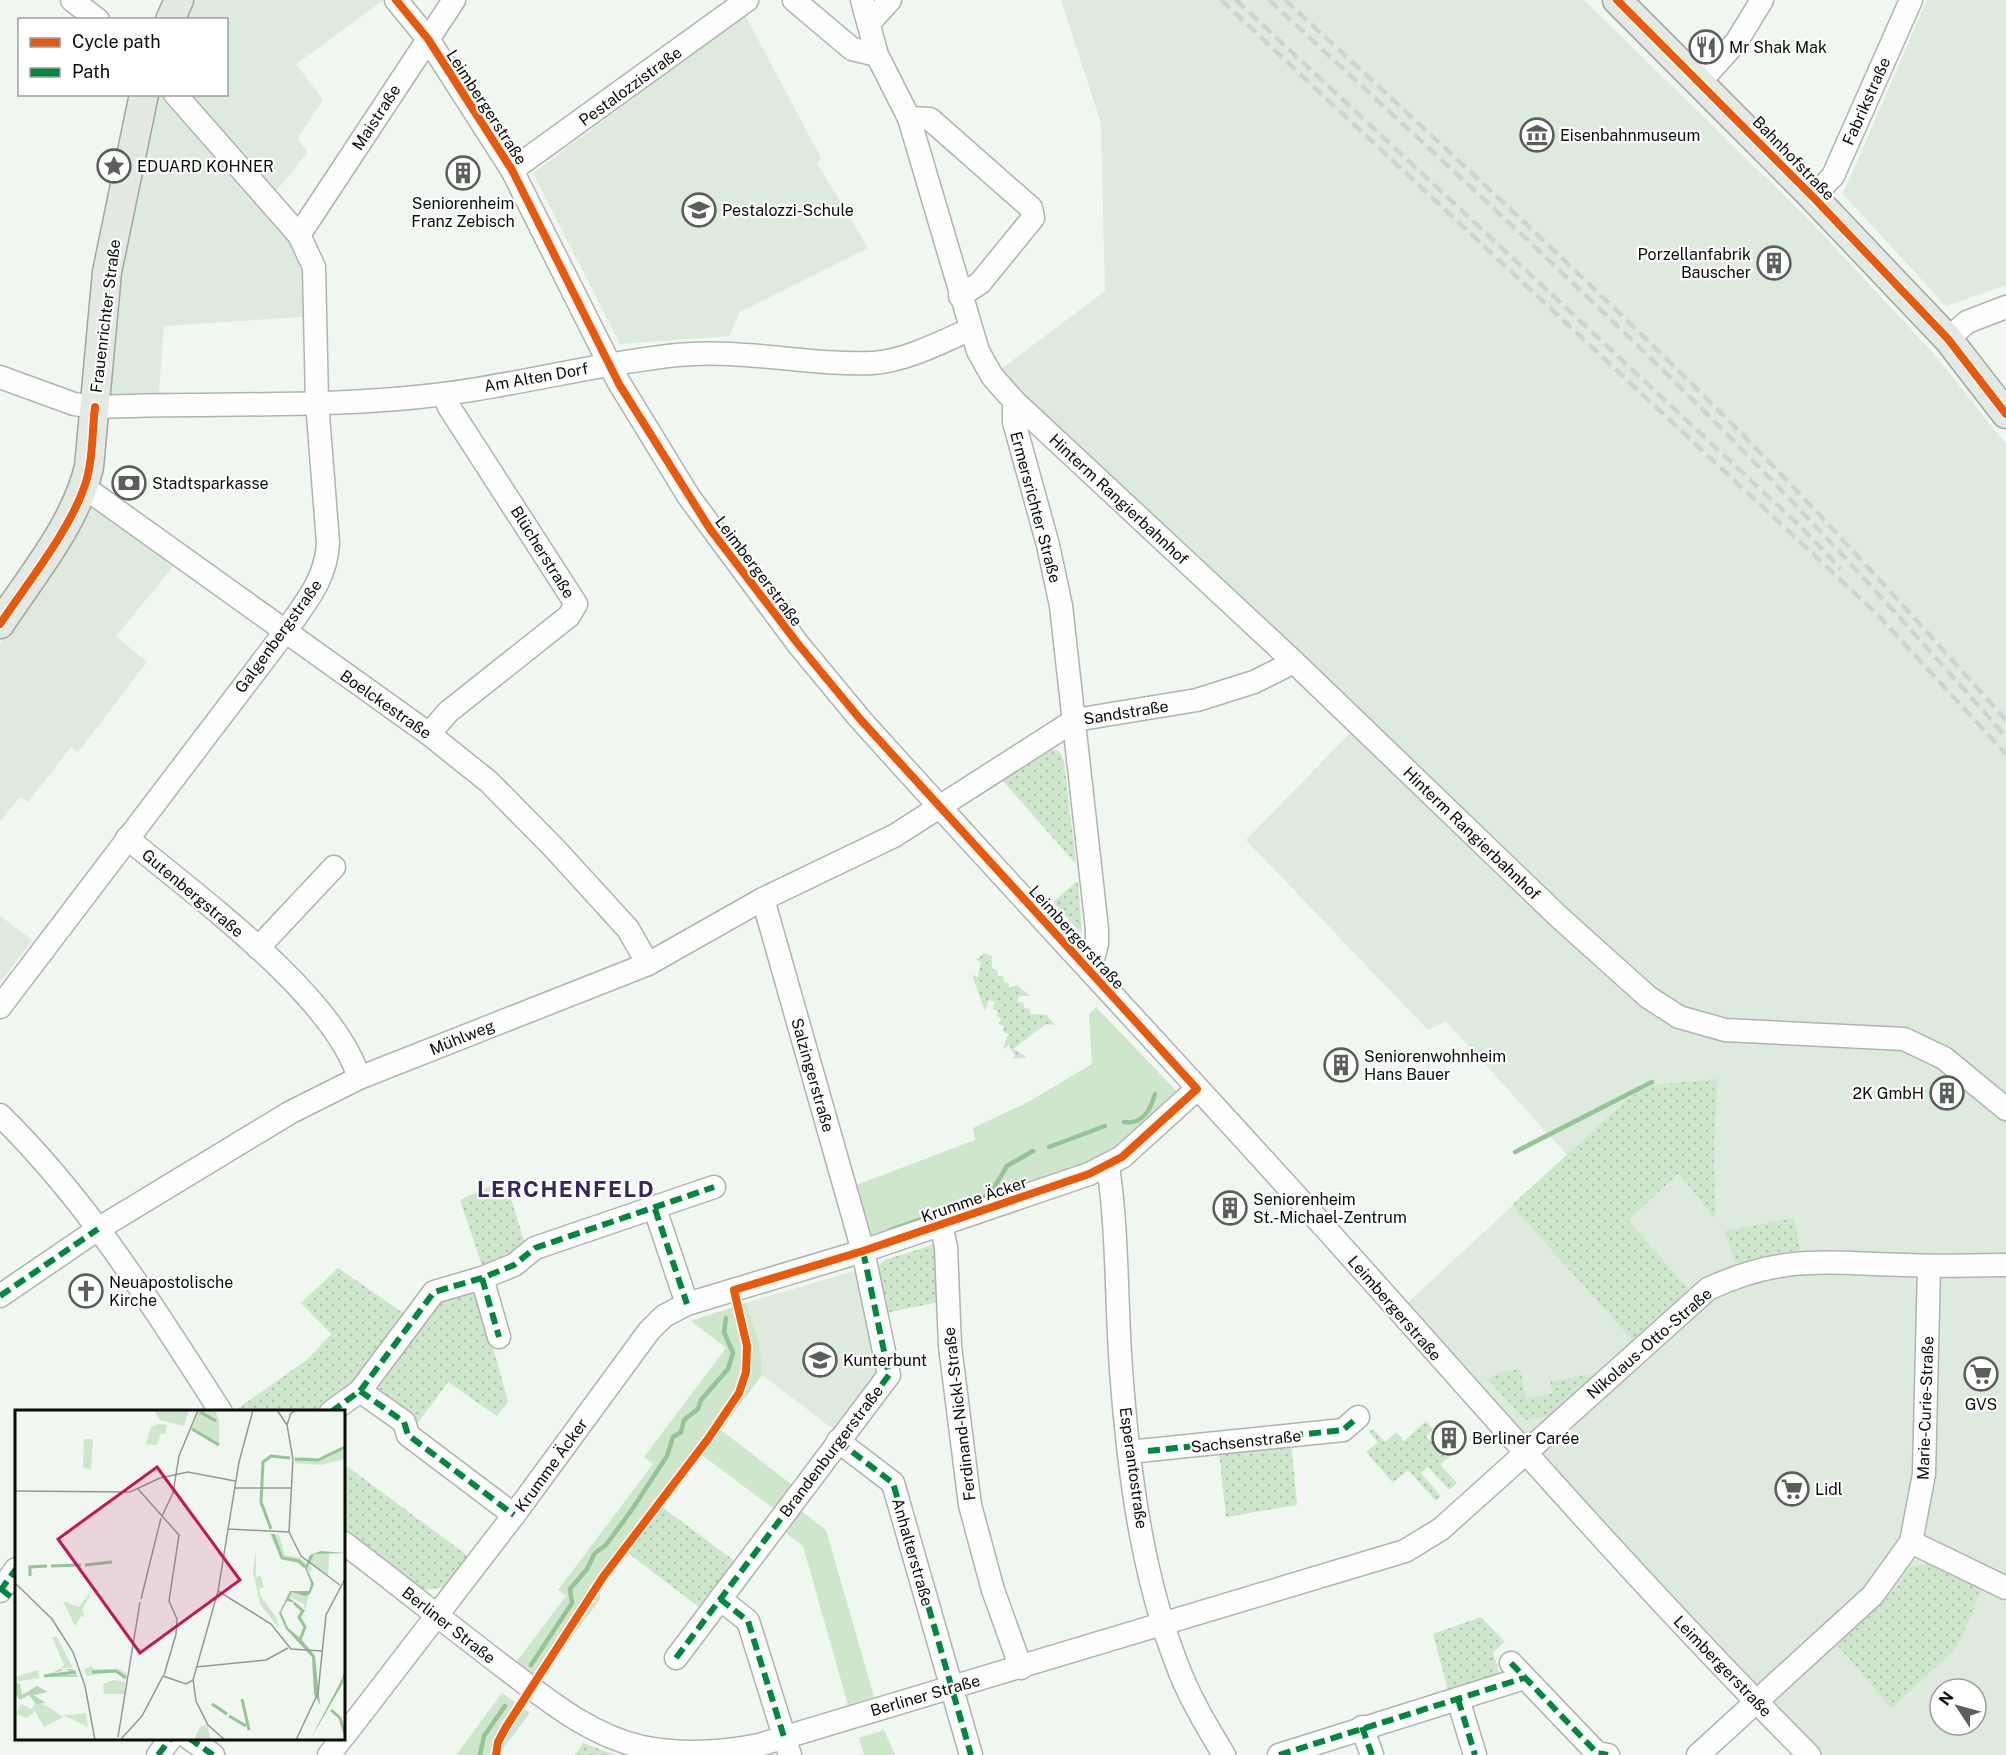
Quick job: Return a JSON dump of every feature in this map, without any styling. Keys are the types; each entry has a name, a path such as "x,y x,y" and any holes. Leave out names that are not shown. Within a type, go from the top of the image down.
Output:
{"main road":[{"path":"171,18 179,0"},
{"name":"Bahnhofstraße","path":"1617,0 1813,197 1948,339 2006,414"},
{"name":"Frauenrichter Straße","path":"0,624 64,527 84,487 89,467 107,272 144,96"}],"street":[{"path":"72,0 95,18"},
{"name":"Leimbergerstraße","path":"396,0 428,39 512,170 625,394 710,529 798,644 860,719 1390,1301 1524,1454 1756,1702 1809,1755"},
{"name":"Maistraße","path":"299,235 454,0"},
{"name":"Pestalozzistraße","path":"512,170 747,0"},
{"path":"794,0 852,49 877,56"},
{"path":"862,0 877,56 909,118 978,351 992,376 1014,401"},
{"path":"869,23 890,0"},
{"path":"1700,82 1737,42 1762,0"},
{"name":"Fabrikstraße","path":"1813,197 1833,176 1911,0"},
{"name":"Galgenbergstraße","path":"0,1007 285,632 319,584 327,564 328,543 317,402 314,267 299,235 177,96"},
{"path":"909,118 930,119 1031,208 1033,218 980,284 960,296"},
{"path":"1948,339 1967,322 2006,307"},
{"name":"Am Alten Dorf","path":"0,377 74,404 95,407 317,402 444,394 609,364 680,354 710,353 873,363 900,356 971,328"},
{"name":"Blücherstraße","path":"429,734 448,712 569,616 576,604 449,407 444,394"},
{"name":"Hinterm Rangierbahnhof","path":"1014,401 1294,662 1559,917 1631,984 1665,1009 1693,1023 1725,1030 1904,1040 1944,1058 2006,1109"},
{"name":"Ermersrichter Straße","path":"1014,401 1014,422 1048,544 1061,606 1097,929 1090,970"},
{"name":"Boelckestraße","path":"84,487 429,734 489,782 555,849 628,929 648,964"},
{"name":"Sandstraße","path":"939,806 1075,720 1197,700 1254,682 1294,662"},
{"name":"Mühlweg","path":"0,1296 98,1229 291,1112 359,1078 648,964 763,899 894,836 939,806"},
{"name":"Gutenbergstraße","path":"127,838 258,948 310,1000 352,1056 359,1078"},
{"name":"Gutenbergstraße","path":"258,948 334,867"},
{"name":"Salzingerstraße","path":"763,899 863,1251"},
{"name":"Krumme Äcker","path":"345,1734 514,1515 650,1331 664,1316 687,1304 863,1251 1108,1166 1122,1157 1197,1089"},
{"path":"0,1115 32,1147 124,1262 220,1410"},
{"name":"Esperantostraße","path":"1108,1166 1112,1195 1121,1371 1139,1517 1164,1624 1195,1704 1224,1755"},
{"path":"334,1410 360,1391 434,1292 514,1266 534,1248 656,1209 714,1187"},
{"path":"656,1209 687,1304"},
{"name":"Ferdinand-Nickl-Straße","path":"941,1224 946,1246 950,1346 970,1505 993,1590 1021,1668"},
{"name":"Brandenburgerstraße","path":"676,1658 889,1375 863,1251"},
{"name":"Nikolaus-Otto-Straße","path":"1524,1454 1708,1289 1740,1274 1772,1265 1807,1261 1929,1266 2006,1265"},
{"name":"Marie-Curie-Straße","path":"1756,1702 1873,1595 1911,1542 1924,1474 1929,1266"},
{"path":"482,1278 499,1337"},
{"path":"360,1391 404,1422 408,1435 514,1515"},
{"name":"Sachsenstraße","path":"1130,1452 1343,1430 1358,1417"},
{"name":"Anhalterstraße","path":"838,1441 893,1483 971,1755"},
{"name":"Berliner Straße","path":"345,1544 436,1616 569,1715 622,1741 670,1752 703,1753 759,1745 787,1746 951,1688 1405,1551 1441,1529 1524,1454"},
{"path":"1911,1542 2006,1588"},
{"path":"6,1594 15,1572"},
{"path":"720,1599 748,1621 787,1746"},
{"path":"1279,1755 1362,1727 1458,1699 1518,1671 1597,1753 1608,1755"},
{"path":"1458,1699 1475,1755"},
{"path":"1698,1755 1756,1702"},
{"path":"1362,1727 1372,1755"},
{"path":"158,1755 169,1740"},
{"path":"192,1740 213,1755"},
{"name":"Krumme Äcker","path":"329,1755 341,1740"}],"shaded area":[{"path":"195,0 384,0 296,64 323,100 297,139 308,152 268,201 299,235 315,316 164,326 158,404 109,406 114,312 121,264 156,96 228,96 228,18 186,18"},
{"path":"1061,0 1584,0 1815,226 1933,353 2006,444 2006,1100 1945,1052 1699,1018 1653,992 1022,400 1000,370 1105,291 1101,123"},
{"path":"1927,0 2006,0 2006,285 1946,306 1843,194"},
{"name":"Pestalozzi-Schule","path":"745,15 821,158 817,163 868,248 740,312 729,336 620,344 533,173"},
{"path":"98,499 181,557 116,636 147,662 78,752 71,747 28,802 20,797 0,821 0,644"},
{"path":"1354,729 1662,1017 1919,1052 2006,1118 2006,1755 1809,1755 1399,1311 1567,1155 1446,1021 1428,1030 1246,840"},
{"path":"0,916 32,940 0,983"},
{"name":"Kunterbunt","path":"858,1271 882,1374 837,1432 762,1375 760,1345 746,1303"}],"green space":[{"path":"1053,749 1060,752 1064,762 1076,864 1003,781"},
{"path":"1078,882 1082,931 1080,932 1053,902"},
{"path":"984,953 992,956 992,969 997,970 998,976 1003,976 1004,982 1009,983 1009,988 1017,985 1030,996 1018,996 1018,1002 1024,1003 1024,1008 1030,1009 1030,1014 1046,1015 1055,1025 1046,1024 1013,1049 1027,1057 1012,1059 1015,1055 1009,1045 1003,1049 1008,1034 1003,1032 1004,1026 999,1024 1001,1018 997,1016 998,1011 993,1009 995,1002 989,1000 985,1011 972,975 978,977 981,962 976,960"},
{"path":"1096,1007 1183,1098 1117,1154 865,1243 846,1189 975,1140 973,1128 1030,1101 1092,1064 1089,1014"},
{"path":"1718,1079 1714,1138 1715,1219 1679,1173 1628,1220 1689,1290 1632,1340 1512,1205 1629,1098 1653,1085"},
{"path":"505,1179 525,1244 515,1248 505,1261 483,1268 460,1200"},
{"path":"1794,1218 1800,1250 1772,1254 1736,1264 1725,1231"},
{"path":"942,1242 943,1301 881,1314 873,1276 878,1266 885,1260"},
{"path":"338,1268 406,1315 343,1398 325,1410 236,1410 308,1359 331,1334 301,1303"},
{"path":"465,1290 480,1299 508,1402 497,1416 448,1382 417,1424 380,1394 377,1377 437,1299"},
{"path":"746,1303 760,1345 762,1375 721,1430 800,1491 791,1503 826,1530 874,1697 848,1705 803,1546 775,1525 782,1515 702,1455 600,1590 600,1599 540,1680 517,1661 566,1596 558,1590 653,1464 644,1457 726,1348 691,1321"},
{"path":"1520,1369 1526,1399 1553,1393 1550,1382 1596,1373 1549,1416 1525,1420 1489,1380 1497,1373"},
{"path":"1426,1421 1433,1429 1426,1436 1440,1451 1448,1444 1455,1452 1440,1465 1457,1483 1449,1490 1428,1467 1421,1473 1441,1496 1436,1501 1408,1470 1393,1483 1366,1452 1378,1442 1369,1432 1373,1429 1385,1442 1396,1432 1404,1441"},
{"path":"1291,1442 1297,1505 1226,1517 1219,1452"},
{"path":"345,1465 468,1556 442,1588 420,1590 345,1533"},
{"path":"662,1507 744,1568 708,1614 628,1553"},
{"path":"1929,1564 1982,1589 1956,1649 1891,1708 1834,1641 1858,1626 1877,1609 1910,1567"},
{"path":"1481,1617 1505,1642 1493,1652 1501,1679 1449,1694 1433,1634"},
{"path":"502,1693 530,1713 502,1750 502,1755 456,1755"},
{"path":"884,1730 895,1755 864,1755 859,1738"},
{"path":"583,1743 615,1755 575,1755"}],"waterway":[{"path":"1515,1152 1652,1082"},
{"path":"1124,1122 1136,1121 1145,1115 1155,1094"},
{"path":"1049,1147 1105,1126"},
{"path":"890,1230 984,1197 992,1191 1007,1166 1033,1151"},
{"path":"531,1665 572,1603 570,1589 587,1569 595,1553 606,1545 631,1511 667,1456 673,1437 681,1432 684,1420 698,1409 701,1400 728,1369 733,1353 724,1332 726,1318"},
{"path":"480,1755 484,1736 505,1706"}],"railway":[{"path":"1221,0 1876,613 2006,754"},
{"path":"1236,0 1803,529 1841,569"},
{"path":"1269,0 1540,252 1700,407 1856,569 2006,737"},
{"path":"1285,0 1550,247 1706,398 1821,516 2006,720"}],"marked path":[{"path":"334,1410 360,1391 434,1292 482,1278 514,1265 535,1248 714,1187"},
{"path":"655,1209 687,1304"},
{"path":"0,1296 98,1229"},
{"path":"676,1658 889,1375 863,1251"},
{"path":"482,1278 499,1337"},
{"path":"360,1391 404,1422 408,1435 514,1515"},
{"path":"1148,1451 1343,1430 1358,1417"},
{"path":"838,1441 893,1483 971,1755"},
{"path":"0,1591 15,1570"},
{"path":"1,1589 15,1600"},
{"path":"720,1599 748,1621 784,1737"},
{"path":"1511,1663 1597,1753 1608,1755"},
{"path":"1279,1755 1524,1678"},
{"path":"1458,1699 1475,1755"},
{"path":"1362,1727 1372,1755"},
{"path":"158,1755 169,1740"},
{"path":"192,1740 213,1755"}],"cycle path":[{"path":"396,0 428,39 512,170 619,384 710,529 798,644 860,719 1197,1089 1122,1157 1089,1174 863,1251 734,1290 747,1346 746,1372 739,1393 708,1439 603,1577 506,1727 498,1742 496,1755"},
{"path":"1617,0 1813,197 1948,339 2006,414"},
{"path":"0,624 59,538 78,502 90,466 95,407"}],"place":[{"name":"Mr Shak Mak","path":"1706,47"},
{"name":"Eisenbahnmuseum","path":"1537,135"},
{"name":"EDUARD KOHNER","path":"114,166"},
{"name":"Seniorenheim Franz Zebisch","path":"463,173"},
{"name":"Pestalozzi-Schule","path":"699,210"},
{"name":"Porzellanfabrik Bauscher","path":"1774,263"},
{"name":"Stadtsparkasse","path":"129,483"},
{"name":"Seniorenwohnheim Hans Bauer","path":"1341,1065"},
{"name":"2K GmbH","path":"1947,1093"},
{"name":"Seniorenheim St.-Michael-Zentrum","path":"1230,1208"},
{"name":"Neuapostolische Kirche","path":"86,1291"},
{"name":"Kunterbunt","path":"820,1360"},
{"name":"GVS","path":"1981,1374"},
{"name":"Berliner Carée","path":"1449,1438"},
{"name":"Lidl","path":"1792,1489"}],"district":[{"name":"LERCHENFELD","path":"566,1189"}]}
